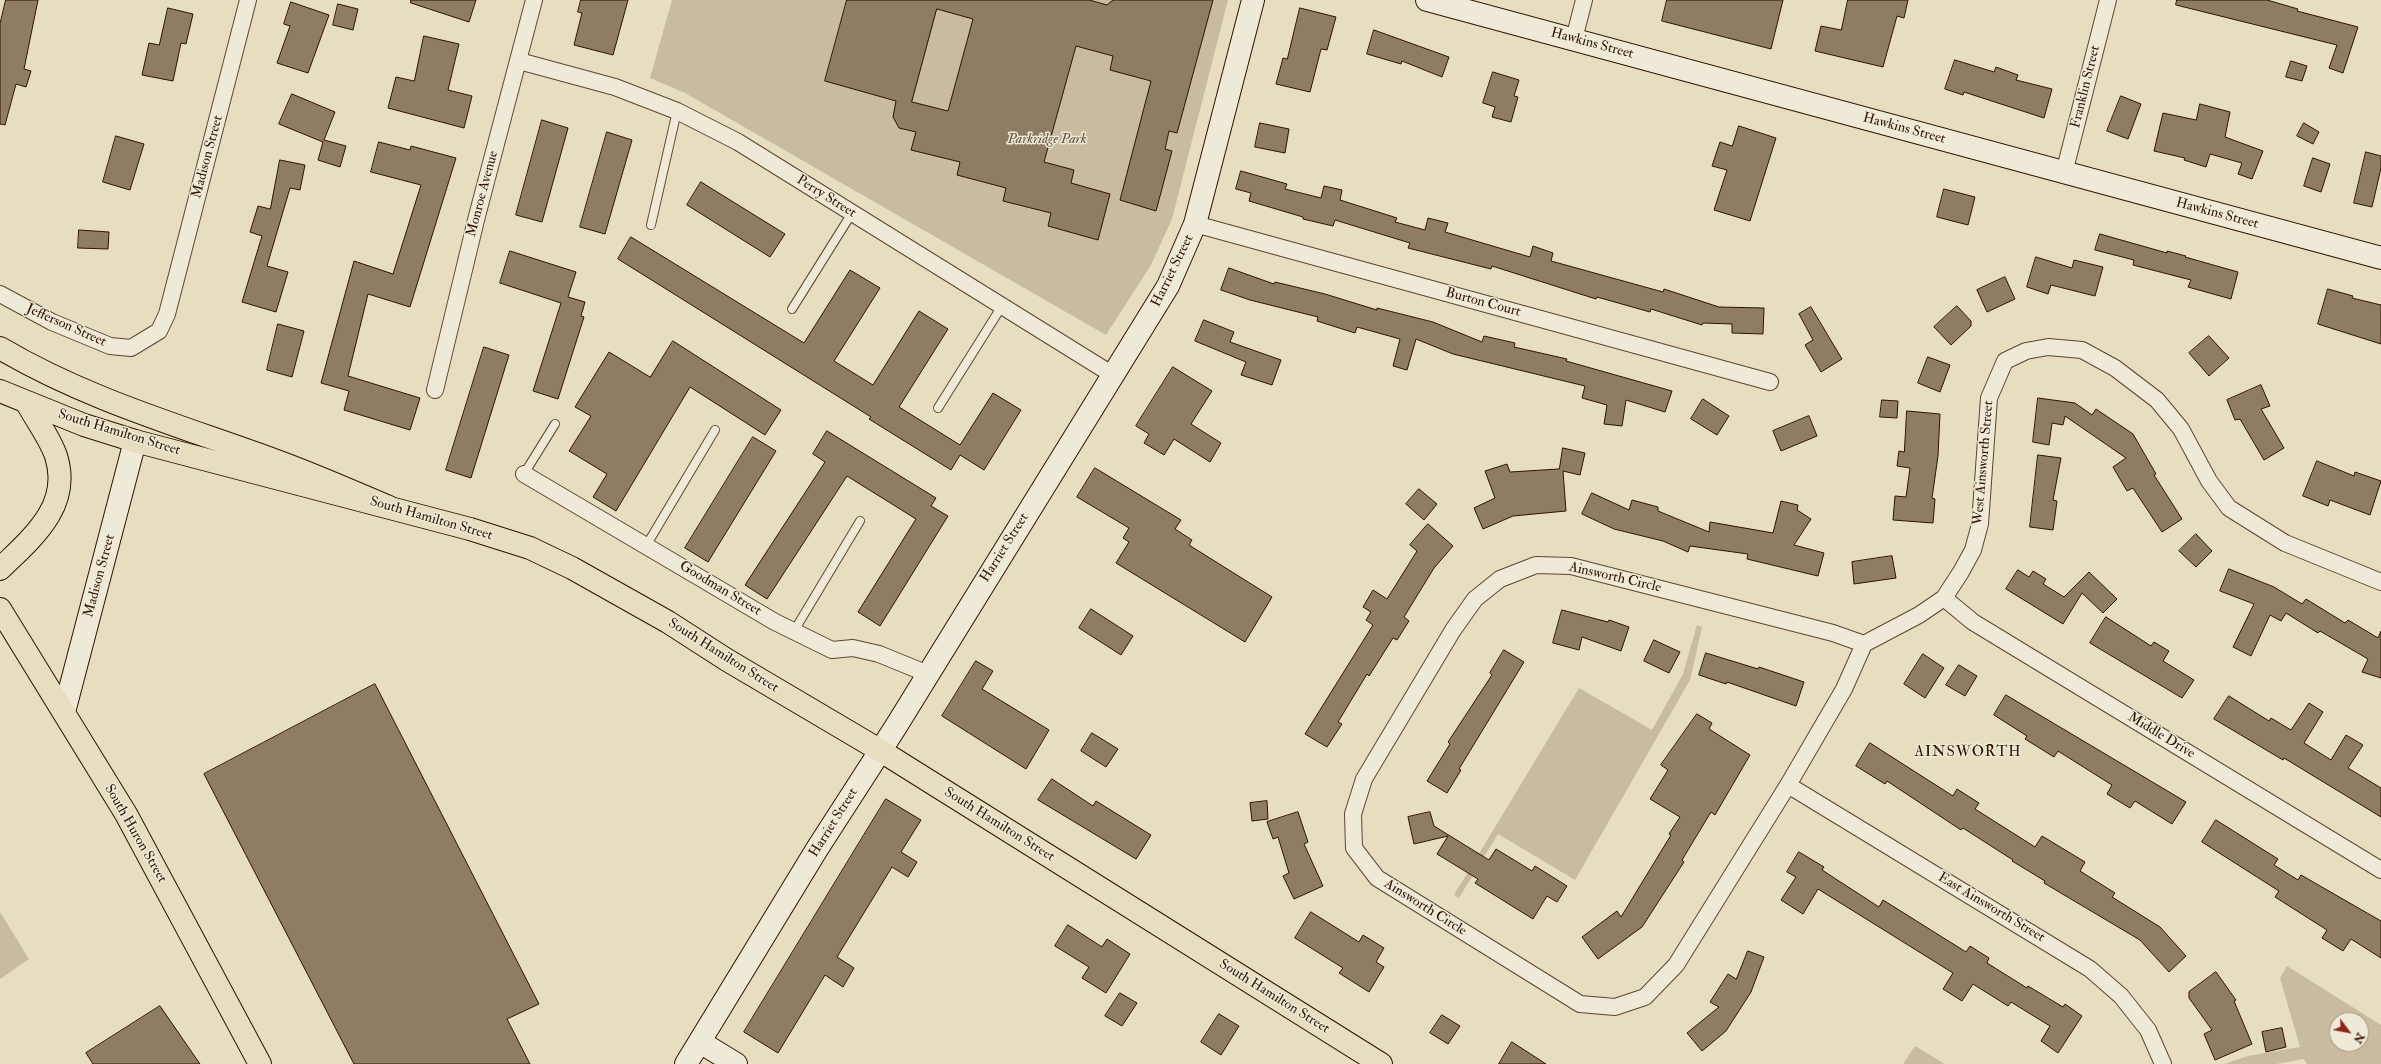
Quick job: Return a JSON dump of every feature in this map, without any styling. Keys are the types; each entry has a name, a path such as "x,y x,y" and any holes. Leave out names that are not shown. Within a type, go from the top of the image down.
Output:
{"main road":[{"path":"0,348 36,369 106,400 275,460 389,506"},
{"name":"South Hamilton Street","path":"0,391 84,425 135,441 389,506 530,548 572,568 668,622 727,660 881,751 1381,1064"},
{"path":"0,569 37,533 51,513 59,493 60,470 56,455 27,403"},
{"name":"South Huron Street","path":"0,609 126,814 260,1064"}],"street":[{"name":"Madison Street","path":"167,314 248,0"},
{"name":"Monroe Avenue","path":"435,390 477,216 534,0"},
{"name":"Harriet Street","path":"686,1064 817,849 881,751 1168,286 1195,224 1253,0"},
{"name":"Hawkins Street","path":"1427,0 2064,174 2381,258"},
{"path":"1574,39 1584,0"},
{"name":"Franklin Street","path":"2064,174 2108,0"},
{"name":"Perry Street","path":"519,61 614,87 677,111 738,142 1113,375"},
{"name":"Burton Court","path":"1195,224 1770,382"},
{"name":"Jefferson Street","path":"0,294 52,322 110,346 131,348 159,331 167,314"},
{"name":"West Ainsworth Street","path":"1944,598 1973,550 1980,524 1989,398 2006,360 2026,351 2048,347 2082,350 2115,368 2158,400 2181,428 2209,481 2229,508 2285,543 2381,582"},
{"name":"Madison Street","path":"64,712 135,441"},
{"name":"Goodman Street","path":"524,474 794,631 832,650 853,648 879,654 928,674"},
{"name":"Ainsworth Circle","path":"1536,565 1571,566 1833,633 1864,644 1844,689 1788,785 1676,965 1645,997 1615,1007 1580,1004 1377,878 1354,848 1353,814 1364,779 1475,598 1500,579 1536,565"},
{"path":"1864,644 1919,616 1944,598"},
{"name":"Middle Drive","path":"1944,598 1973,622 2381,870"},
{"name":"East Ainsworth Street","path":"1788,785 2090,969 2121,996 2148,1030 2163,1064"},
{"path":"700,1042 736,1064"}],"lane":[{"path":"651,225 677,111"},
{"path":"792,309 852,213"},
{"path":"938,408 1002,306"},
{"path":"524,474 555,424"},
{"path":"646,546 715,430"},
{"path":"794,631 860,522"}],"green space":[{"name":"Parkridge Park","path":"672,0 1228,0 1172,219 1151,265 1106,335 685,93 650,78"},
{"path":"1697,625 1702,627 1690,680 1575,880 1498,834 1459,898 1454,895 1579,688 1652,730 1683,674"},
{"path":"0,912 29,959 0,979"},
{"path":"2287,966 2360,1012 2329,1012 2329,1052 2369,1052 2369,1017 2381,1025 2381,1064 2307,1064 2304,1059 2276,1064 2225,1064 2248,1056 2300,1047 2280,978"},
{"path":"1915,1046 1945,1064 1903,1064"}],"building":[{"path":"6,0 38,0 24,69 31,71 26,87 16,84 5,125 0,124 0,24"},
{"path":"411,0 476,0 469,22 411,3"},
{"path":"581,0 628,0 613,55 574,45 582,13 578,12"},
{"path":"847,0 1089,0 1107,5 1113,0 1213,0 1177,133 1169,131 1165,149 1172,151 1156,211 1120,200 1151,81 1110,70 1113,56 1076,46 1044,162 1074,170 1071,183 1110,194 1098,240 1048,226 1051,213 1003,201 1006,188 957,175 960,162 911,150 916,132 899,128 893,117 896,101 825,81","holes":["937,9 973,19 948,111 912,102"]},
{"path":"1667,0 1783,0 1771,49 1662,21"},
{"path":"1848,0 1908,0 1904,18 1897,16 1883,67 1815,51 1821,26 1841,30"},
{"path":"2177,0 2267,0 2298,9 2297,11 2358,27 2343,73 2329,68 2337,45 2176,5"},
{"path":"291,2 329,15 308,73 277,63 290,26 284,24"},
{"path":"338,4 358,9 353,30 333,25"},
{"path":"168,8 193,14 186,44 181,43 173,81 142,75 149,43 159,45"},
{"path":"1300,8 1336,17 1327,50 1321,49 1310,92 1276,84 1283,58 1287,59"},
{"path":"1374,30 1449,57 1442,77 1402,61 1401,64 1367,54"},
{"path":"424,36 459,44 448,90 472,96 464,128 388,108 396,77 414,81"},
{"path":"1955,60 1994,72 1996,67 2018,75 2016,80 2052,89 2044,118 1964,92 1963,95 1945,89"},
{"path":"2291,61 2307,66 2302,81 2286,77"},
{"path":"1493,72 1519,80 1514,96 1518,97 1511,122 1492,117 1495,107 1483,103"},
{"path":"292,94 335,112 324,140 346,146 340,167 318,160 323,142 279,124"},
{"path":"2121,96 2141,104 2128,139 2107,131"},
{"path":"2200,104 2230,112 2225,137 2263,151 2252,179 2238,174 2242,163 2210,154 2206,167 2184,160 2185,158 2154,151 2163,113 2196,120"},
{"path":"542,120 568,128 542,222 516,215"},
{"path":"1260,123 1289,129 1285,153 1255,147"},
{"path":"2304,123 2319,132 2313,144 2297,136"},
{"path":"1739,126 1776,138 1750,221 1714,210 1727,170 1712,166 1720,142 1732,146"},
{"path":"607,132 632,140 605,234 580,227"},
{"path":"116,136 144,144 130,190 103,182"},
{"path":"379,142 410,150 411,146 456,158 410,307 368,294 348,376 420,398 410,430 344,410 349,391 321,383 354,261 393,274 421,185 371,172"},
{"path":"2366,152 2381,156 2381,168 2372,207 2354,203"},
{"path":"2313,158 2330,164 2321,192 2304,186"},
{"path":"280,160 305,165 300,190 290,188 267,266 288,272 276,312 242,302 262,236 250,232 258,206 270,209"},
{"path":"1241,171 1287,184 1285,189 1321,198 1324,186 1342,190 1340,200 1397,218 1395,222 1425,230 1428,218 1448,223 1445,232 1530,257 1533,246 1553,253 1551,261 1663,292 1664,289 1719,307 1764,308 1763,334 1732,333 1732,324 1703,323 1702,325 1651,309 1650,312 1597,297 1596,299 1492,266 1491,269 1408,248 1410,243 1335,220 1333,226 1303,219 1303,217 1249,201 1251,193 1236,189"},
{"path":"701,182 785,234 770,257 687,205"},
{"path":"1944,189 1975,197 1968,225 1937,217"},
{"path":"79,230 109,232 108,249 78,248"},
{"path":"2100,234 2167,253 2167,251 2186,256 2185,257 2238,272 2231,299 2188,287 2191,280 2133,265 2134,260 2095,250"},
{"path":"631,237 804,343 850,270 880,288 834,361 873,385 919,311 948,329 899,407 960,445 993,393 1021,410 984,470 960,455 951,470 869,419 871,417 618,259"},
{"path":"510,251 576,272 568,297 585,302 581,316 584,317 558,399 533,391 561,303 500,283"},
{"path":"2036,257 2072,268 2074,260 2103,267 2095,296 2051,285 2048,294 2027,287"},
{"path":"1229,268 1274,284 1275,282 1325,294 1377,310 1377,308 1433,322 1482,342 1484,336 1515,343 1514,347 1567,359 1566,361 1672,391 1665,412 1626,400 1622,426 1604,424 1607,405 1582,398 1585,386 1453,354 1416,339 1407,370 1393,366 1400,339 1357,327 1355,333 1317,321 1318,317 1250,300 1221,290"},
{"path":"2005,277 2015,299 1987,312 1977,290"},
{"path":"2328,289 2353,296 2352,298 2381,305 2381,344 2318,324"},
{"path":"1957,306 1971,321 1971,326 1951,345 1934,327"},
{"path":"1811,307 1842,359 1821,372 1805,345 1813,340 1799,314"},
{"path":"1204,320 1234,332 1230,342 1281,360 1272,385 1241,375 1246,362 1195,341"},
{"path":"278,324 304,331 292,377 267,370"},
{"path":"2209,336 2229,358 2209,376 2189,353"},
{"path":"673,341 781,410 765,435 690,387 616,511 593,497 607,474 569,451 591,416 575,407 609,352 650,377"},
{"path":"484,347 509,355 471,478 446,470"},
{"path":"1928,357 1950,365 1940,392 1918,383"},
{"path":"1173,367 1212,391 1191,424 1221,443 1210,462 1174,439 1164,455 1144,443 1149,434 1136,426"},
{"path":"2261,385 2270,406 2261,409 2284,448 2264,460 2240,419 2235,420 2227,400"},
{"path":"2038,398 2075,403 2092,415 2096,409 2133,434 2156,474 2154,475 2182,519 2162,532 2133,488 2127,491 2113,467 2126,458 2065,416 2063,425 2052,423 2049,445 2033,442"},
{"path":"1703,399 1729,416 1717,435 1691,419"},
{"path":"1882,400 1898,401 1897,418 1880,417"},
{"path":"1907,411 1940,414 1938,456 1932,498 1935,499 1933,523 1893,520 1895,496 1906,497 1910,468 1897,466 1899,451 1904,452"},
{"path":"1809,416 1817,436 1781,451 1773,431"},
{"path":"827,431 936,498 931,506 948,516 880,626 858,612 916,519 847,476 767,599 745,585 825,462 813,454"},
{"path":"753,437 776,451 708,562 685,548"},
{"path":"1563,448 1585,453 1580,475 1563,471 1566,511 1513,516 1483,529 1474,508 1495,498 1485,471 1507,464 1510,472 1559,469"},
{"path":"2038,455 2061,458 2053,500 2057,501 2053,530 2030,527"},
{"path":"2317,461 2354,476 2355,472 2381,481 2370,515 2330,500 2328,506 2303,496"},
{"path":"1095,468 1181,520 1175,529 1192,540 1189,545 1272,597 1245,642 1116,563 1129,542 1123,538 1129,528 1077,497"},
{"path":"1419,489 1437,504 1424,520 1406,504"},
{"path":"1592,493 1629,510 1632,500 1658,507 1658,511 1709,532 1710,522 1773,533 1781,501 1798,505 1797,510 1811,519 1794,545 1824,553 1818,576 1747,559 1748,554 1690,546 1688,552 1663,541 1614,529 1582,514"},
{"path":"1428,524 1453,546 1434,568 1404,617 1409,621 1397,640 1393,638 1369,676 1367,674 1338,722 1342,724 1327,747 1305,734 1373,625 1366,620 1371,612 1363,607 1373,590 1387,599 1417,551 1410,545"},
{"path":"2196,534 2212,551 2196,567 2179,551"},
{"path":"1892,556 1896,578 1854,584 1852,562"},
{"path":"2229,569 2274,587 2302,604 2306,599 2345,623 2348,620 2378,638 2381,631 2381,678 2362,672 2368,659 2320,631 2318,633 2286,613 2281,621 2270,615 2251,656 2233,647 2254,604 2220,591"},
{"path":"2018,570 2029,577 2033,571 2046,579 2043,584 2064,597 2089,572 2117,599 2103,613 2082,593 2063,624 2006,589"},
{"path":"1091,609 1133,636 1121,655 1079,628"},
{"path":"1562,610 1608,622 1609,620 1629,627 1621,651 1582,637 1579,650 1553,643"},
{"path":"2106,617 2151,646 2154,642 2169,651 2163,661 2194,680 2182,698 2090,643"},
{"path":"1654,640 1680,652 1669,673 1644,661"},
{"path":"1504,650 1524,662 1459,769 1461,770 1447,793 1427,781 1450,744 1448,742 1492,675 1490,673"},
{"path":"1706,653 1758,669 1759,667 1804,682 1796,706 1727,682 1726,684 1699,675"},
{"path":"1923,654 1944,668 1925,698 1904,684"},
{"path":"976,661 993,671 982,689 1049,730 1026,769 942,716"},
{"path":"1959,665 1977,676 1965,696 1946,685"},
{"path":"375,684 539,1004 507,1019 530,1064 354,1064 204,774"},
{"path":"2006,695 2186,802 2172,824 2135,801 2130,808 2107,794 2112,785 2058,751 2054,757 2025,739 2027,736 1994,715"},
{"path":"2229,696 2269,721 2271,718 2291,730 2309,703 2323,712 2304,743 2331,760 2346,735 2363,745 2348,768 2381,788 2381,817 2284,758 2283,760 2214,719"},
{"path":"1697,714 1712,723 1709,729 1750,755 1715,815 1711,812 1682,860 1684,862 1642,927 1598,959 1582,937 1617,911 1621,917 1671,835 1669,834 1680,817 1650,799 1668,770 1661,765"},
{"path":"1092,733 1118,749 1106,767 1081,751"},
{"path":"1870,743 1953,796 1957,789 1979,803 1975,809 2035,847 2042,836 2085,862 2080,871 2115,893 2112,897 2160,927 2186,956 2169,972 2140,940 2044,883 2045,881 2012,861 2013,860 1963,828 1961,830 1887,781 1885,784 1856,766"},
{"path":"1052,779 1093,806 1096,801 1151,835 1136,859 1038,800"},
{"path":"886,799 921,820 901,852 917,862 908,877 892,867 837,957 854,968 843,987 825,975 778,1053 744,1032"},
{"path":"1267,801 1268,819 1252,821 1250,803"},
{"path":"1298,812 1308,842 1304,844 1323,886 1294,899 1283,876 1289,873 1278,837 1273,839 1267,822"},
{"path":"1430,812 1434,826 1489,860 1496,849 1532,871 1535,866 1567,886 1557,902 1547,896 1533,919 1475,883 1478,879 1437,854 1448,836 1414,844 1408,817"},
{"path":"2216,820 2278,859 2274,865 2298,880 2301,875 2381,921 2381,958 2351,939 2343,951 2322,938 2327,930 2275,897 2279,891 2202,842"},
{"path":"1799,852 1824,867 1822,870 1879,907 1883,900 1966,952 1970,946 1989,958 1987,963 2027,988 2028,986 2063,1007 2065,1004 2082,1016 2058,1053 2041,1041 2050,1026 2011,1002 2008,1006 1973,984 1962,1001 1943,989 1953,973 1818,889 1803,914 1781,900 1796,877 1787,872"},
{"path":"1311,912 1359,942 1363,935 1384,948 1376,962 1384,967 1369,992 1339,973 1343,968 1295,938"},
{"path":"1068,925 1102,947 1107,939 1130,954 1106,993 1082,978 1089,967 1055,946"},
{"path":"1748,951 1764,957 1751,992 1726,1031 1702,1051 1687,1033 1719,1007 1710,1002 1728,974 1736,979"},
{"path":"2216,972 2236,1000 2234,1001 2252,1044 2215,1060 2204,1034 2212,1030 2189,998 2189,992"},
{"path":"1120,993 1137,1003 1122,1026 1105,1016"},
{"path":"160,1006 200,1064 93,1064 86,1053"},
{"path":"1219,1014 1239,1026 1221,1055 1201,1042"},
{"path":"1442,1015 1460,1026 1448,1044 1430,1033"},
{"path":"2282,1028 2286,1047 2266,1052 2262,1032"},
{"path":"1512,1042 1546,1064 1499,1064"}],"district":[{"name":"AINSWORTH","path":"1968,753"}]}
